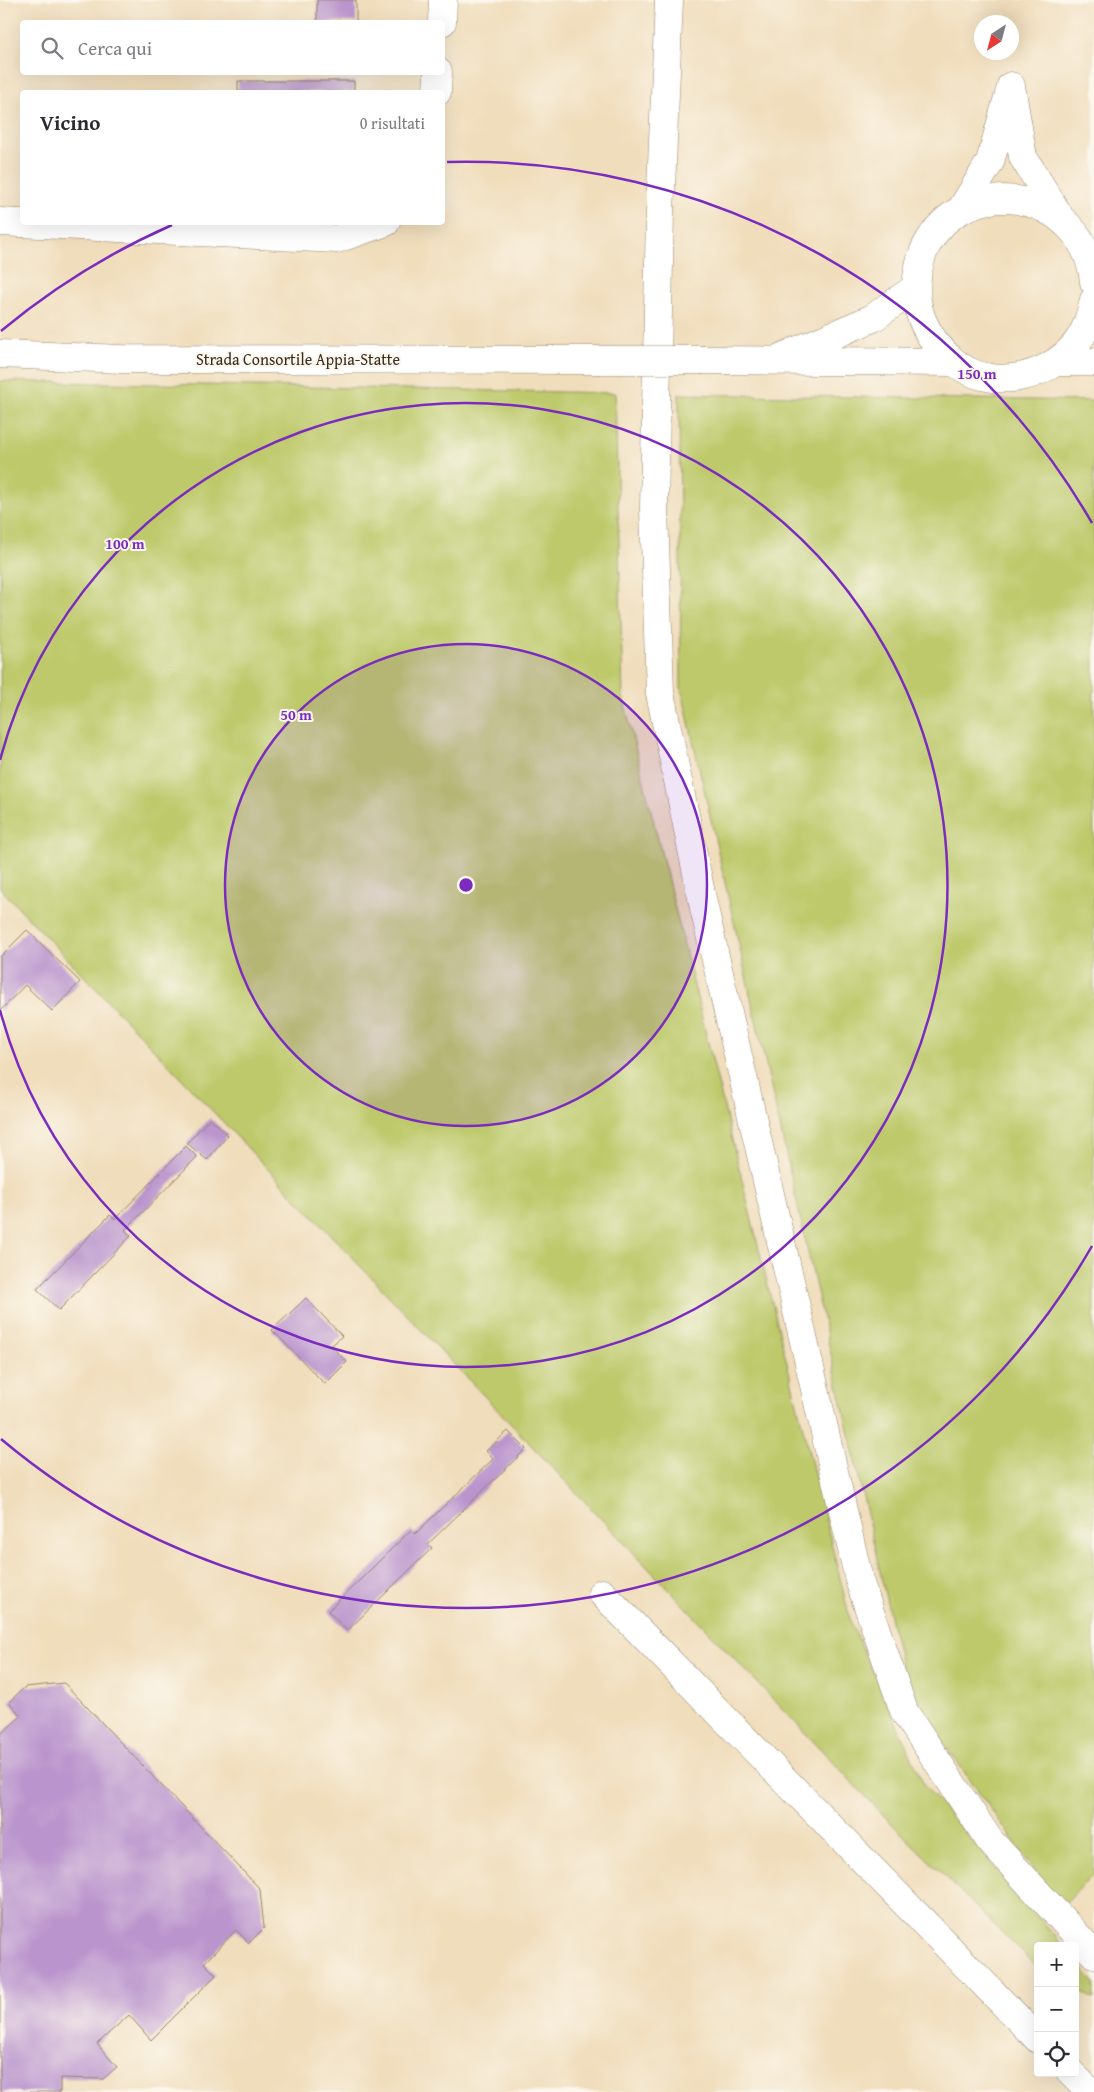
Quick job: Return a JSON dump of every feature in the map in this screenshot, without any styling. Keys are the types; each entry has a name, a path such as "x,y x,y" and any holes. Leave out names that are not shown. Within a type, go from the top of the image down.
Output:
{"street":[{"path":"442,20 443,0"},
{"path":"669,0 660,212 654,509 659,684 702,898 859,1580 904,1712 990,1842 1094,1954"},
{"path":"437,90 438,75"},
{"path":"961,210 990,162 1011,86 1023,157 1060,217 1080,238 1092,265 1094,282"},
{"path":"1060,217 1037,204 1011,199 985,201 961,210 942,224 928,243 919,265 915,288 920,316 933,342 954,362 970,371 987,376 1005,378 1024,376 1041,371 1057,362 1076,344 1089,321 1094,300"},
{"path":"0,222 20,223"},
{"path":"59,225 337,239 377,225"},
{"path":"773,360 873,318 915,288"},
{"name":"Strada Consortile Appia-Statte","path":"0,354 122,359 954,362"},
{"path":"1057,362 1094,362"},
{"path":"602,1593 1034,2035"},
{"path":"1075,2077 1090,2092"}],"green space":[{"path":"0,381 615,393 623,697 851,1623 924,1785 1060,1942 1034,1942 1034,1964 894,1826 0,888"},
{"path":"679,394 1094,401 1094,1874 1061,1907 907,1692 681,687"},
{"path":"1079,1965 1094,1982 1094,1999 1079,1991"}],"building":[{"path":"317,0 356,0 356,20 317,20"},
{"path":"238,81 354,81 354,90 238,90"},
{"path":"27,930 80,982 52,1011 25,985 0,1011 0,957"},
{"path":"210,1118 228,1135 207,1160 187,1143"},
{"path":"186,1146 197,1157 125,1230 131,1236 59,1310 37,1289 110,1215 115,1219"},
{"path":"306,1298 342,1336 331,1346 347,1362 325,1384 272,1330"},
{"path":"508,1431 526,1449 428,1544 432,1548 347,1631 328,1611 411,1530 415,1534 493,1459 486,1451"},
{"path":"64,1683 260,1889 264,1928 249,1943 236,1930 204,1963 216,1975 151,2040 129,2015 97,2044 117,2067 103,2079 60,2078 60,2092 0,2092 0,1735 21,1716 9,1702 25,1687"}]}
